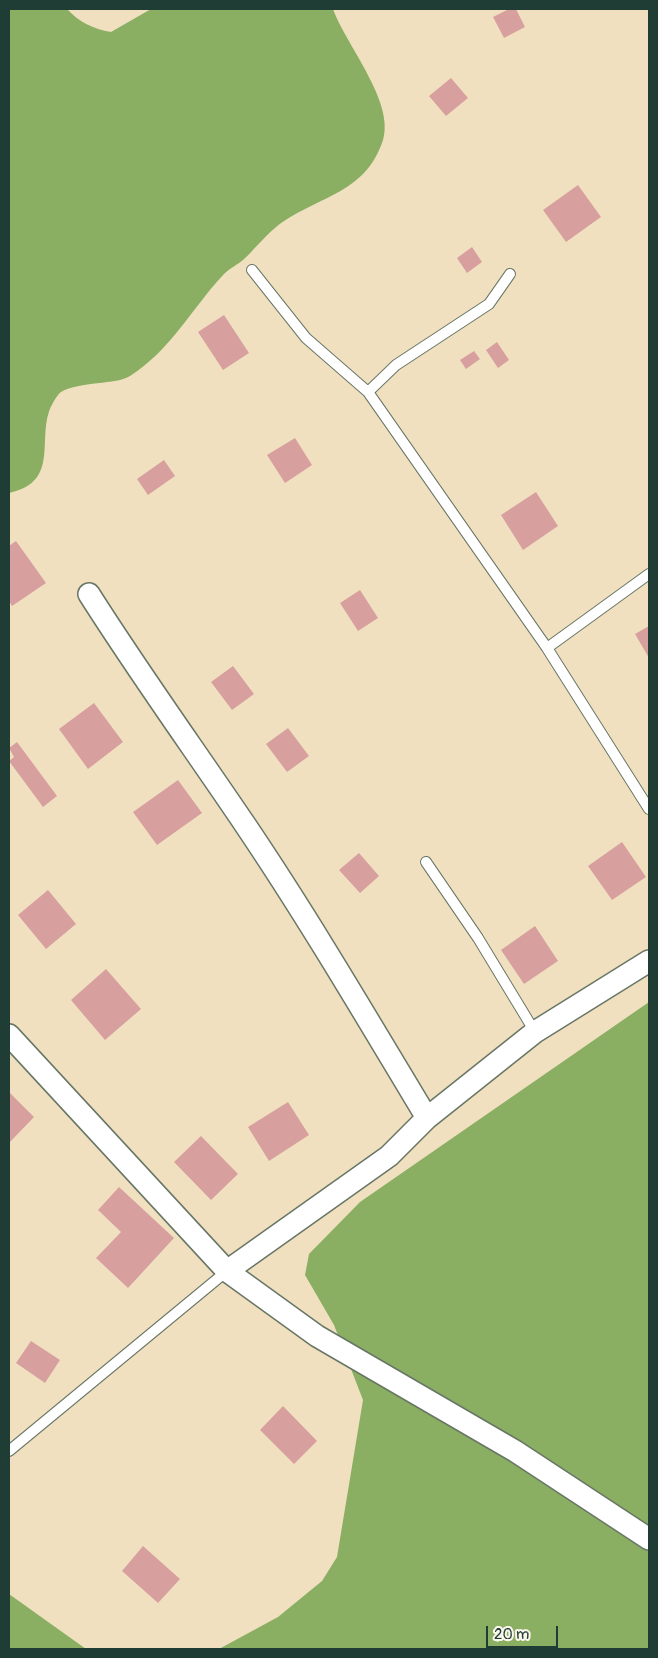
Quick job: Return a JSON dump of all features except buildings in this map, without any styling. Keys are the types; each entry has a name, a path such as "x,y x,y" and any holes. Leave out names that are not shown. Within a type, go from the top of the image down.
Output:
{"street":[{"path":"89,594 252,836 328,953 427,1118"},
{"path":"227,1271 389,1156 427,1118 535,1032 649,960"},
{"path":"9,1035 227,1271 317,1336 514,1451 649,1539"}],"lane":[{"path":"252,270 306,338 368,392 547,648 649,809"},
{"path":"368,392 396,365 489,304 510,274"},
{"path":"547,648 649,574"},
{"path":"426,862 478,938 535,1032"},
{"path":"9,1451 227,1271"}],"green space":[{"path":"9,9 67,9 76,18 87,24 111,32 151,9 333,9 376,91 385,125 383,140 375,159 364,173 337,193 290,217 275,228 243,260 224,274 169,341 144,366 124,379 78,386 60,393 48,414 42,467 36,478 26,487 9,493"},
{"path":"649,1002 649,1649 219,1649 278,1617 322,1581 337,1557 363,1400 334,1325 305,1275 309,1254 360,1202"},
{"path":"9,1594 86,1649 9,1649"}]}
